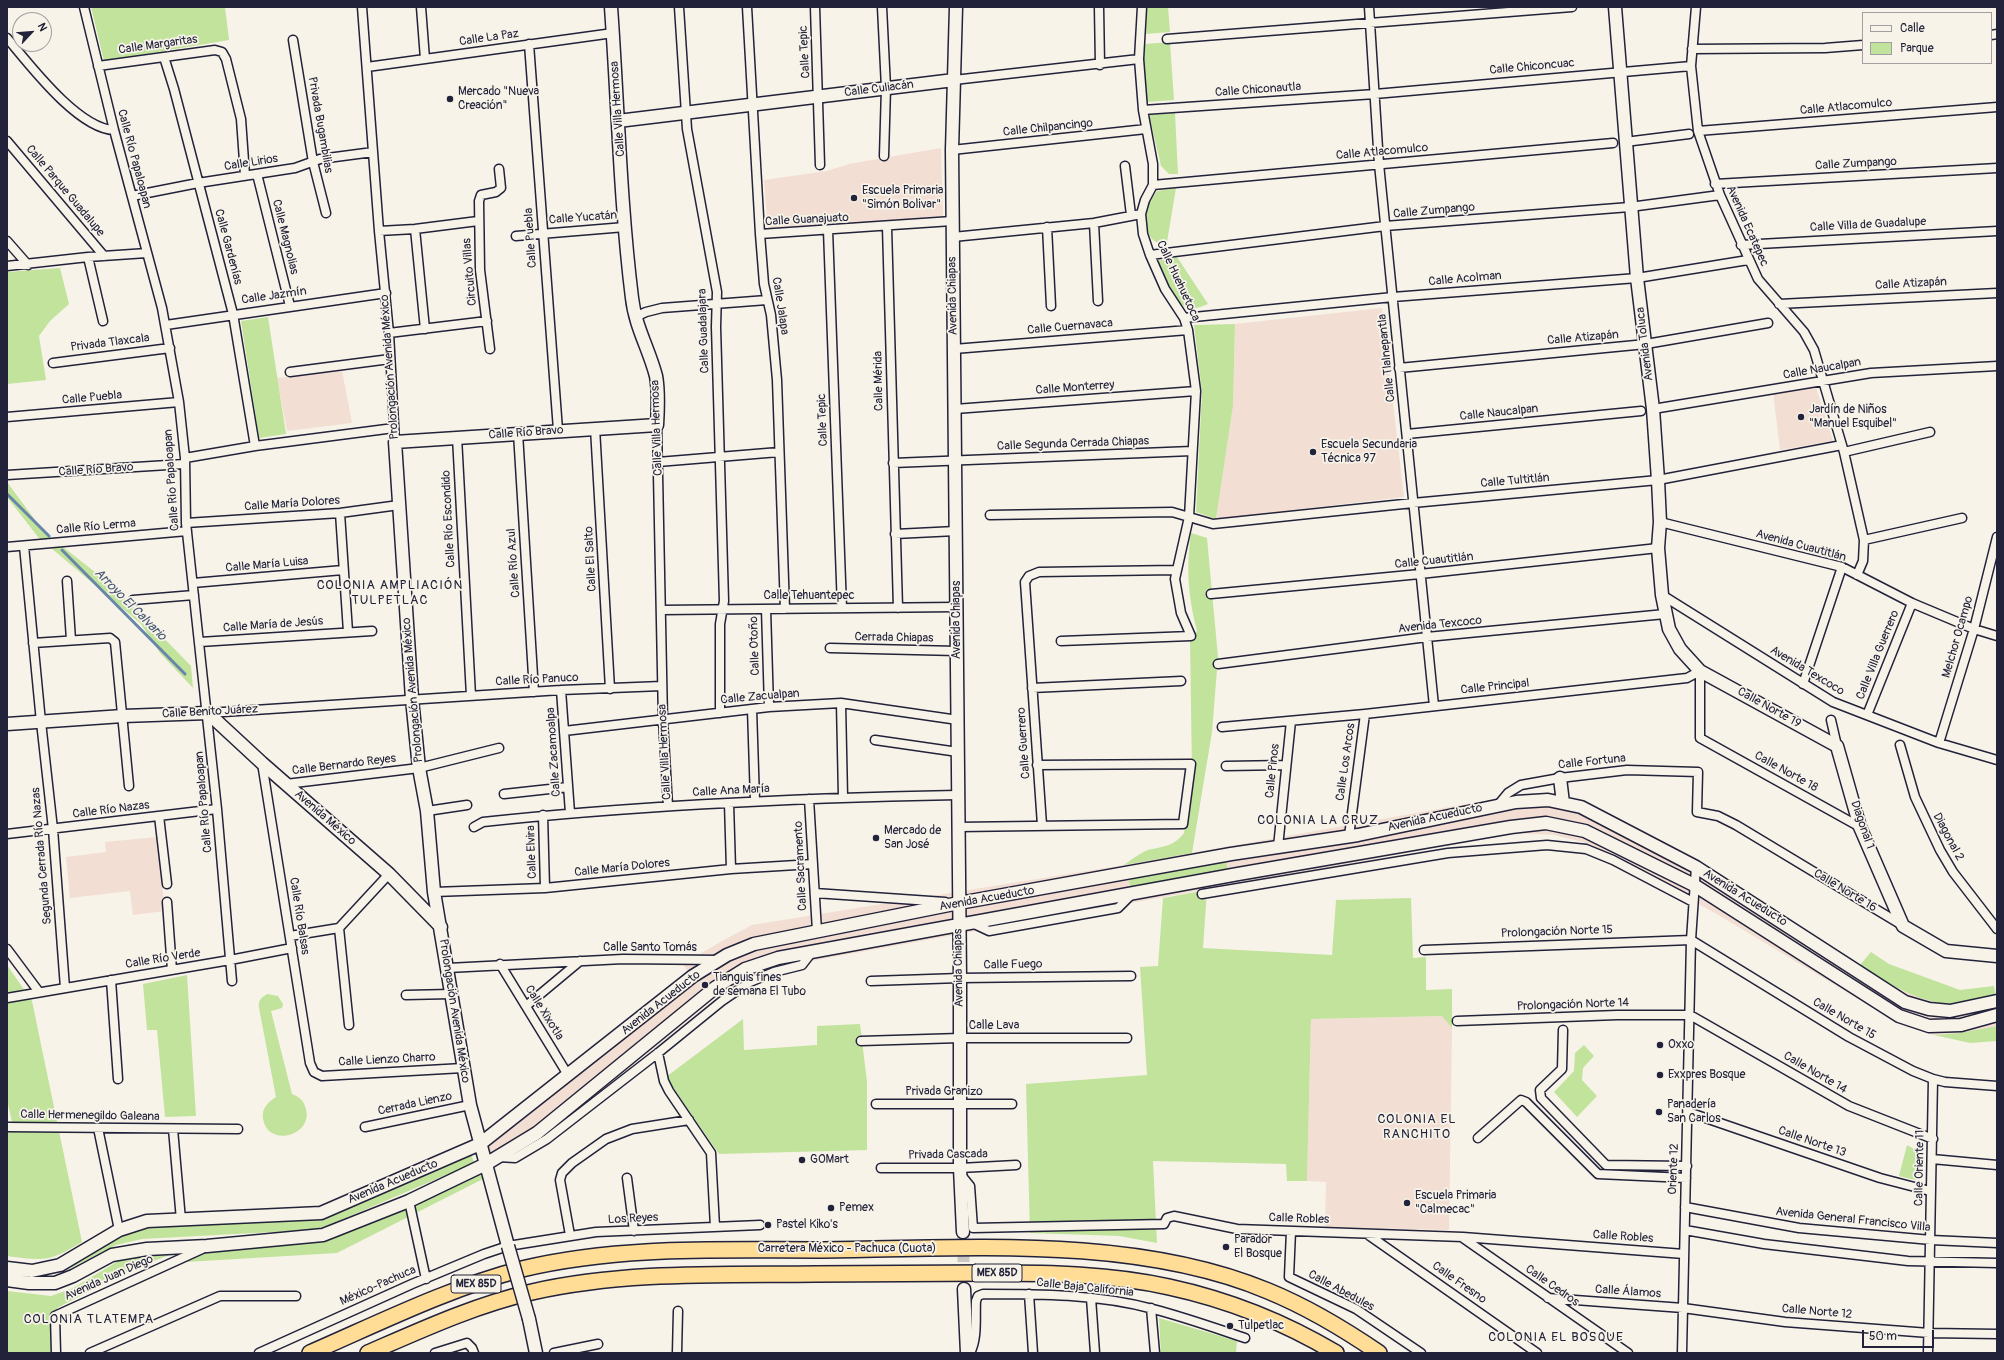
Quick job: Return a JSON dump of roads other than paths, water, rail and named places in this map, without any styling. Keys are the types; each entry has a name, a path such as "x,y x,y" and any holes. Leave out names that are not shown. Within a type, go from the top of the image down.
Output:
{"highway":[{"name":"Carretera México - Pachuca (Cuota)","path":"310,1353 487,1279 554,1262 594,1256 726,1250 1033,1248 1095,1252 1143,1258 1224,1276 1266,1290 1308,1310 1346,1331 1379,1353"},
{"name":"Carretera México - Pachuca (Cuota)","path":"368,1353 464,1313 532,1292 586,1282 630,1277 700,1275 940,1273 1080,1275 1125,1279 1170,1287 1213,1298 1258,1313 1300,1333 1336,1353"}],"street":[{"name":"Calle Río Papaloapan","path":"84,7 114,130 166,325 170,348 178,402 184,461 187,527 208,713 232,981"},
{"name":"Prolongación Avenida México","path":"362,7 379,231 386,293 393,333 390,359 412,699 419,768 427,811 434,892 470,1105 529,1319 536,1353"},
{"path":"422,7 424,59"},
{"name":"Calle Villa Hermosa","path":"611,7 625,228 636,317 656,378 658,395 657,425 662,686 668,806"},
{"name":"Calle Guadalajara","path":"679,7 686,112 714,278 717,305 716,327 724,601 720,624 720,713"},
{"name":"Calle Jalapa","path":"747,7 760,234 767,300 771,316 777,380 778,452 785,609"},
{"name":"Calle Tepic","path":"815,7 820,165"},
{"path":"882,7 886,88 884,156"},
{"name":"Avenida Chiapas","path":"956,7 952,150 952,237 958,720 957,794 960,978 960,1172 963,1232"},
{"path":"1099,7 1100,65"},
{"name":"Calle Huehuetoca","path":"1061,641 1191,636 1181,613 1175,579 1189,517 1196,391 1188,330 1184,318 1165,289 1150,255 1143,234 1141,214 1145,200 1153,185 1153,164 1143,110 1139,59 1142,7"},
{"name":"Calle Tlalnepantla","path":"1369,7 1385,226 1434,706"},
{"path":"1166,39 1572,7"},
{"name":"Avenida Toluca","path":"1615,7 1630,207 1637,278 1646,344 1647,410 1658,480 1660,522 1658,548 1662,595 1669,629 1680,649 1700,671"},
{"name":"Avenida Ecatepec","path":"1696,7 1691,66 1698,131 1715,184 1748,260 1758,278 1804,332 1814,350 1843,449 1864,540 1863,561 1857,575"},
{"name":"Calle La Paz","path":"367,67 613,33"},
{"path":"7,38 69,107 100,126 114,130"},
{"name":"Privada Bugambilias","path":"293,40 313,162 326,213"},
{"name":"Calle Puebla","path":"529,44 558,430"},
{"path":"1692,49 1825,48 1862,45"},
{"name":"Calle Margaritas","path":"98,66 215,50 222,52 226,59 241,119 245,175"},
{"name":"Calle Gardenías","path":"164,57 176,96 233,314 255,446"},
{"name":"Calle Culiacán","path":"618,121 954,80 1100,65 1139,59"},
{"name":"Calle Chiconcuac","path":"1375,94 1620,71 1691,66"},
{"name":"Calle Chiconautla","path":"1143,110 1375,94"},
{"name":"Calle Atlacomulco","path":"1698,131 1997,107"},
{"name":"Calle Chilpancingo","path":"952,150 1146,129"},
{"path":"1625,142 1689,134"},
{"name":"Calle Parque Guadalupe","path":"7,141 104,256"},
{"name":"Calle Atlacomulco","path":"1153,185 1613,143"},
{"name":"Calle Lirios","path":"132,196 198,183 295,168 313,162 373,152"},
{"path":"1125,166 1131,215"},
{"name":"Calle Zumpango","path":"1715,184 1997,168"},
{"name":"Circuito Villas","path":"490,349 480,270 478,222 479,197 482,194 496,192 501,188 499,169"},
{"name":"Calle Magnolias","path":"257,174 290,306"},
{"name":"Calle Zumpango","path":"1150,255 1385,226 1630,207 1720,196"},
{"path":"952,237 1094,223 1141,214"},
{"name":"Calle Guanajuato","path":"760,234 887,227 952,221"},
{"name":"Circuito Villas","path":"379,231 415,229 478,222"},
{"path":"1094,223 1098,301"},
{"name":"Calle Mérida","path":"887,227 898,608"},
{"path":"1047,227 1051,306"},
{"name":"Calle Yucatán","path":"516,236 625,228"},
{"path":"415,229 425,329"},
{"name":"Calle Tepic","path":"828,230 842,608"},
{"name":"Calle Villa de Guadalupe","path":"1741,244 1997,231"},
{"path":"7,241 28,265"},
{"path":"7,266 28,265 88,257 147,253"},
{"path":"88,257 103,321"},
{"name":"Calle Acolman","path":"1184,318 1393,297 1637,278 1748,260"},
{"name":"Calle Jazmín","path":"166,325 233,314 386,293"},
{"name":"Calle Atizapán","path":"1779,304 1997,293"},
{"path":"636,317 646,312 662,308 767,300"},
{"name":"Circuito Villas","path":"393,333 487,321"},
{"name":"Calle Atizapán","path":"1400,368 1646,344 1768,323"},
{"name":"Calle Cuernavaca","path":"954,349 1188,330"},
{"name":"Privada Tlaxcala","path":"53,363 170,348"},
{"path":"290,372 390,359"},
{"name":"Calle Naucalpan","path":"1406,434 1647,410 1871,373 1997,366"},
{"name":"Calle Monterrey","path":"955,409 1196,391"},
{"name":"Calle Puebla","path":"7,417 178,402"},
{"name":"Calle Río Bravo","path":"395,442 558,430 657,425"},
{"name":"Calle Río Bravo","path":"7,475 184,461 255,446 394,428"},
{"name":"Calle El Salto","path":"595,428 610,689"},
{"name":"Calle Tultitlán","path":"990,515 1172,512 1213,524 1413,503 1658,480 1843,449 1930,432"},
{"name":"Calle Río Azul","path":"518,433 534,692"},
{"name":"Calle Río Escondido","path":"457,437 471,696"},
{"name":"Calle Segunda Cerrada Chiapas","path":"893,463 1192,451"},
{"path":"658,462 778,452"},
{"name":"Calle María Dolores","path":"187,527 340,513 399,505"},
{"path":"340,513 348,632"},
{"path":"1864,540 1962,518"},
{"name":"Avenida Cuautitlán","path":"1660,522 1842,567 1912,603 1974,629 1997,636"},
{"name":"Calle Río Lerma","path":"7,547 187,527"},
{"path":"895,534 956,531"},
{"name":"Melchor Ocampo","path":"1939,743 1974,629 1997,537"},
{"path":"24,546 41,722"},
{"name":"Calle Cuautitlán","path":"1211,594 1420,574 1658,548"},
{"path":"1803,684 1842,567"},
{"name":"Calle María Luisa","path":"193,583 343,570"},
{"name":"Calle Guerrero","path":"1042,825 1025,589 1029,576 1039,572 1176,570"},
{"path":"66,581 71,640"},
{"path":"133,600 194,595"},
{"name":"Avenida Texcoco","path":"1662,595 1833,702 1939,743 1997,760"},
{"name":"Calle Villa Guerrero","path":"1867,715 1912,603"},
{"name":"Calle Tehuantepec","path":"661,610 957,607"},
{"name":"Calle Otoño","path":"766,609 769,707"},
{"name":"Avenida Texcoco","path":"1218,664 1427,637 1665,614"},
{"name":"Calle María de Jesús","path":"200,642 372,631"},
{"path":"33,643 110,638 114,640 129,786"},
{"name":"Cerrada Chiapas","path":"830,648 957,651"},
{"name":"Calle Principal","path":"1222,727 1365,714 1687,678 1700,671"},
{"name":"Calle Norte 18","path":"1700,671 1700,738 1860,826"},
{"name":"Calle Norte 19","path":"1700,671 1837,746"},
{"path":"1032,688 1181,681"},
{"name":"Calle Río Panuco","path":"412,699 561,690 662,686"},
{"name":"Calle Zacamoalpa","path":"561,690 570,813"},
{"name":"Calle Benito Juárez","path":"7,724 123,716 208,713 412,699"},
{"path":"841,703 843,797"},
{"name":"Calle Zacualpan","path":"564,731 769,707 841,703 958,720"},
{"path":"752,709 755,801"},
{"name":"Avenida México","path":"208,713 262,763 388,874 441,927"},
{"name":"Calle Los Arcos","path":"1349,836 1365,714"},
{"name":"Diagonal 1","path":"1831,720 1860,826 1903,926"},
{"name":"Calle Pinos","path":"1278,847 1291,721"},
{"name":"Segunda Cerrada Río Nazas","path":"41,722 53,829 65,988"},
{"path":"875,740 958,752"},
{"name":"Diagonal 2","path":"1900,745 1915,797 1940,850 1953,872 1997,929"},
{"name":"Calle Bernardo Reyes","path":"286,784 419,768 499,748"},
{"name":"Calle Río Balsas","path":"262,763 310,1063 314,1072"},
{"path":"958,827 1183,824 1191,764 1037,764"},
{"path":"1226,766 1286,765"},
{"name":"Calle Fortuna","path":"1498,805 1508,793 1521,785 1560,778 1628,770 1698,772 1697,812"},
{"path":"1560,778 1562,803"},
{"path":"504,794 568,787"},
{"name":"Calle Ana María","path":"474,827 483,822 543,815 668,806 843,797 957,794"},
{"name":"Calle Sacramento","path":"809,799 817,932"},
{"name":"Avenida Acueducto","path":"7,1268 32,1271 60,1265 118,1230 147,1221 321,1213 480,1144 693,976 720,960 754,944 959,903 1231,854 1349,836 1516,802 1548,800 1581,807 1614,823 1696,866 1904,1002 1929,1009 1950,1011 1997,1001"},
{"path":"729,803 731,869"},
{"path":"427,811 467,805"},
{"name":"Calle Río Nazas","path":"7,834 217,810"},
{"name":"Calle Norte 16","path":"1697,812 1718,816 1736,825 1946,951 1997,956"},
{"name":"Calle Elvira","path":"543,815 545,888"},
{"path":"159,816 167,884"},
{"name":"Avenida Acueducto","path":"7,1280 29,1283 55,1283 73,1276 112,1256 146,1249 207,1246 323,1235 409,1201 486,1164 537,1133 716,987 746,969 778,958 1136,894 1238,874 1503,828 1546,823 1585,831 1694,885 1899,1016 1928,1026 1961,1025 1997,1015"},
{"path":"1202,894 1448,854 1547,845 1586,849 1613,860 1693,902"},
{"name":"Calle María Dolores","path":"434,892 545,888 731,869 813,864"},
{"name":"Oriente 12","path":"1682,1353 1693,902 1696,866"},
{"path":"290,936 339,928 388,874"},
{"path":"815,893 959,903"},
{"path":"167,902 172,970"},
{"path":"339,928 348,1025"},
{"name":"Prolongación Norte 15","path":"1424,950 1692,940"},
{"name":"Calle Norte 15","path":"1692,940 1849,1037 1914,1071 1945,1082 1997,1086"},
{"name":"Calle Río Verde","path":"7,998 292,948"},
{"path":"7,949 38,992"},
{"path":"497,1157 515,1158 547,1139 658,1053 722,1001 750,982 774,972 802,965 812,952"},
{"name":"Calle Santo Tomás","path":"448,968 500,964 580,961 720,960"},
{"path":"526,1006 580,961"},
{"name":"Calle Xixotla","path":"500,964 568,1075"},
{"name":"Calle Fuego","path":"871,981 960,978 1131,976"},
{"path":"111,980 118,1079"},
{"path":"406,995 451,994"},
{"name":"Prolongación Norte 14","path":"1457,1021 1690,1014"},
{"name":"Calle Norte 14","path":"1690,1014 1849,1106 1932,1140"},
{"path":"1563,1030 1562,1068 1540,1090 1541,1098 1606,1165 1687,1166"},
{"name":"Calle Lava","path":"861,1041 960,1038 1127,1038"},
{"path":"658,1053 664,1081 711,1153 715,1227"},
{"name":"Calle Lienzo Charro","path":"314,1072 322,1076 463,1068"},
{"name":"Calle Oriente 11","path":"1928,1353 1931,1262 1930,1191 1933,1079"},
{"path":"1532,1108 1541,1098"},
{"path":"1478,1138 1519,1101 1524,1100 1598,1174 1686,1178"},
{"name":"Privada Granizo","path":"876,1104 1012,1104"},
{"name":"Cerrada Lienzo","path":"365,1127 470,1105"},
{"name":"Calle Norte 13","path":"1688,1112 1880,1178 1930,1191"},
{"path":"570,1235 560,1180 562,1173 572,1163 606,1139 632,1129 689,1120"},
{"name":"Calle Hermenegildo Galeana","path":"7,1127 238,1129"},
{"path":"98,1128 118,1230"},
{"path":"173,1129 181,1220"},
{"path":"1932,1159 1997,1165"},
{"name":"Privada Cascada","path":"881,1168 960,1172 1016,1165"},
{"name":"Calle Robles","path":"960,1172 970,1186 973,1228 1164,1224 1167,1218 1174,1216 1237,1229 1463,1237 1684,1254"},
{"path":"627,1178 634,1231"},
{"path":"409,1201 426,1279"},
{"name":"Avenida General Francisco Villa","path":"1685,1207 1799,1228 1931,1240 1997,1243"},
{"name":"Los Reyes","path":"508,1246 570,1235 760,1225"},
{"path":"1685,1230 1764,1244 1931,1262 1997,1263"},
{"name":"Calle Abedules","path":"1291,1231 1289,1277 1356,1310 1421,1353"},
{"name":"Calle Fresno","path":"1367,1234 1537,1353"},
{"name":"Calle Cedros","path":"1463,1237 1628,1353"},
{"name":"Avenida Juan Diego","path":"56,1353 55,1316 207,1246"},
{"name":"México-Pachuca","path":"259,1353 484,1254 508,1246"},
{"path":"964,1289 967,1353"},
{"name":"Calle Baja California","path":"970,1353 973,1347 976,1301 978,1296 983,1294 1029,1294 1091,1298 1152,1308 1245,1338"},
{"path":"1029,1294 1033,1353"},
{"path":"90,1353 220,1296 296,1296"},
{"path":"1091,1298 1095,1353"},
{"name":"Calle Álamos","path":"1548,1298 1683,1308"},
{"path":"1152,1308 1155,1353"},
{"name":"Calle Norte 12","path":"1683,1308 1785,1322 1929,1333 1997,1334"},
{"path":"677,1353 678,1311"},
{"path":"434,1353 467,1343 472,1348 474,1353"},
{"path":"554,1353 598,1344"}],"waterway":[{"name":"Arroyo El Calvario","path":"7,494 49,536"},
{"name":"Arroyo El Calvario","path":"62,550 185,674"}],"tunnel":[{"path":"963,1232 964,1289"}],"place":[{"name":"Mercado \"Nueva Creación\"","path":"450,99"},
{"name":"Escuela Primaria \"Simón Bolivar\"","path":"854,198"},
{"name":"Jardín de Niños \"Manuel Esquibel\"","path":"1801,417"},
{"name":"Escuela Secundaria Técnica 97","path":"1313,452"},
{"name":"Mercado de San José","path":"876,838"},
{"name":"Tianguis fines de semana El Tubo","path":"705,985"},
{"name":"Oxxo","path":"1660,1045"},
{"name":"Exxpres Bosque","path":"1660,1075"},
{"name":"Panadería San Carlos","path":"1659,1112"},
{"name":"GOMart","path":"802,1160"},
{"name":"Escuela Primaria \"Calmecac\"","path":"1407,1203"},
{"name":"Pemex","path":"831,1208"},
{"name":"Pastel Kiko's","path":"768,1225"},
{"name":"Parador El Bosque","path":"1226,1247"},
{"name":"Tulpetlac","path":"1230,1326"}],"district":[{"name":"COLONIA AMPLIACIÓN TULPETLAC","path":"390,594"},
{"name":"COLONIA LA CRUZ","path":"1318,821"},
{"name":"COLONIA EL RANCHITO","path":"1417,1128"},
{"name":"COLONIA TLATEMPA","path":"89,1320"},
{"name":"COLONIA EL BOSQUE","path":"1556,1338"}]}
